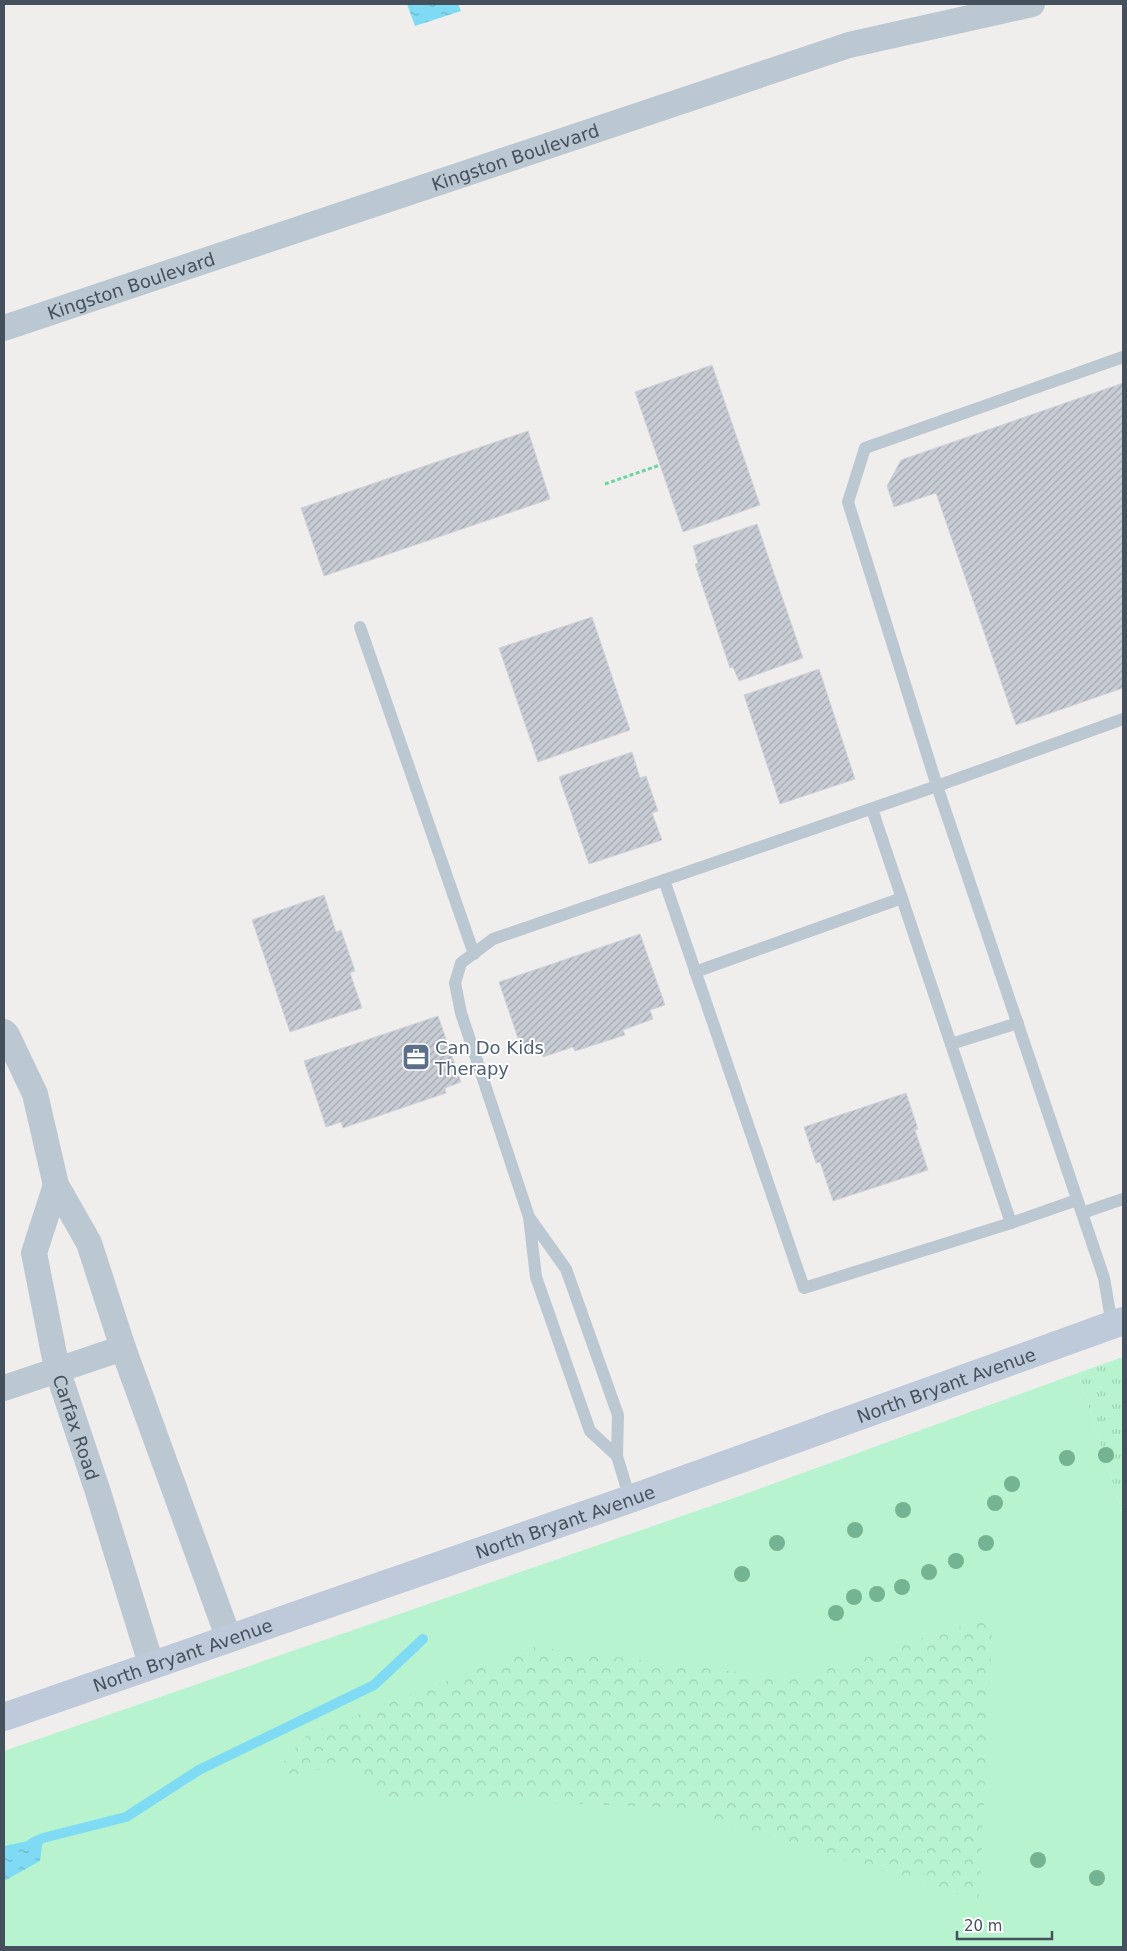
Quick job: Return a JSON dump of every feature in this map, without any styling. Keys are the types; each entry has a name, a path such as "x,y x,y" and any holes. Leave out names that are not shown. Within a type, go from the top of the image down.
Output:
{"main road":[{"name":"North Bryant Avenue","path":"4,1717 630,1499 1118,1323"}],"street":[{"name":"Kingston Boulevard","path":"4,328 849,45 1032,4"},
{"path":"4,1032 35,1094 56,1185 89,1243 123,1348 229,1639"},
{"name":"Carfax Road","path":"56,1185 34,1253 57,1369 153,1666"},
{"path":"4,1388 123,1348"}],"lane":[{"path":"1118,1323 937,786 848,502 865,448 1123,357"},
{"path":"360,627 474,954"},
{"path":"617,1456 590,1430 536,1277 528,1217 461,1013 455,983 461,964 493,939 872,809 1123,719"},
{"path":"872,809 1011,1223"},
{"path":"664,880 804,1288 1011,1223 1077,1200"},
{"path":"695,972 902,898"},
{"path":"951,1044 1018,1023"},
{"path":"1082,1213 1123,1199"},
{"path":"528,1217 566,1268 618,1415 617,1456 630,1499"}],"path":[{"path":"605,484 660,465"}],"green space":[{"path":"1123,1357 1123,1515 1078,1373"},
{"path":"1078,1373 1123,1515 1123,1947 4,1947 4,1751 734,1498"},
{"path":"993,1616 979,1900 671,1807 378,1797 351,1762 266,1782 308,1734 535,1647 793,1679"}],"water":[{"path":"407,4 458,4 461,11 415,26"},
{"path":"43,1838 40,1861 4,1881 4,1846"}],"building":[{"path":"712,365 760,505 683,532 635,392"},
{"path":"1123,383 1123,688 1016,725 936,493 894,507 887,486 901,460"},
{"path":"528,431 550,499 324,576 301,508"},
{"path":"757,524 803,658 739,681 733,667 730,668 695,564 698,563 693,546"},
{"path":"592,617 630,730 538,762 499,648"},
{"path":"819,669 855,779 780,804 744,695"},
{"path":"632,752 640,778 646,776 658,811 652,813 662,840 589,864 559,777"},
{"path":"324,895 336,932 341,930 355,971 350,973 362,1008 290,1032 252,920"},
{"path":"640,934 665,1005 650,1010 653,1019 623,1030 625,1035 575,1051 573,1047 543,1057 540,1048 523,1053 499,982"},
{"path":"438,1016 461,1082 445,1088 446,1093 343,1128 341,1122 326,1127 304,1061"},
{"path":"906,1093 918,1129 915,1130 928,1170 833,1201 820,1162 816,1163 804,1127"}],"waterway":[{"path":"32,1843 43,1838 126,1817 199,1770 374,1685 423,1639"}],"place":[{"name":"Can Do Kids Therapy","path":"416,1057"}]}
